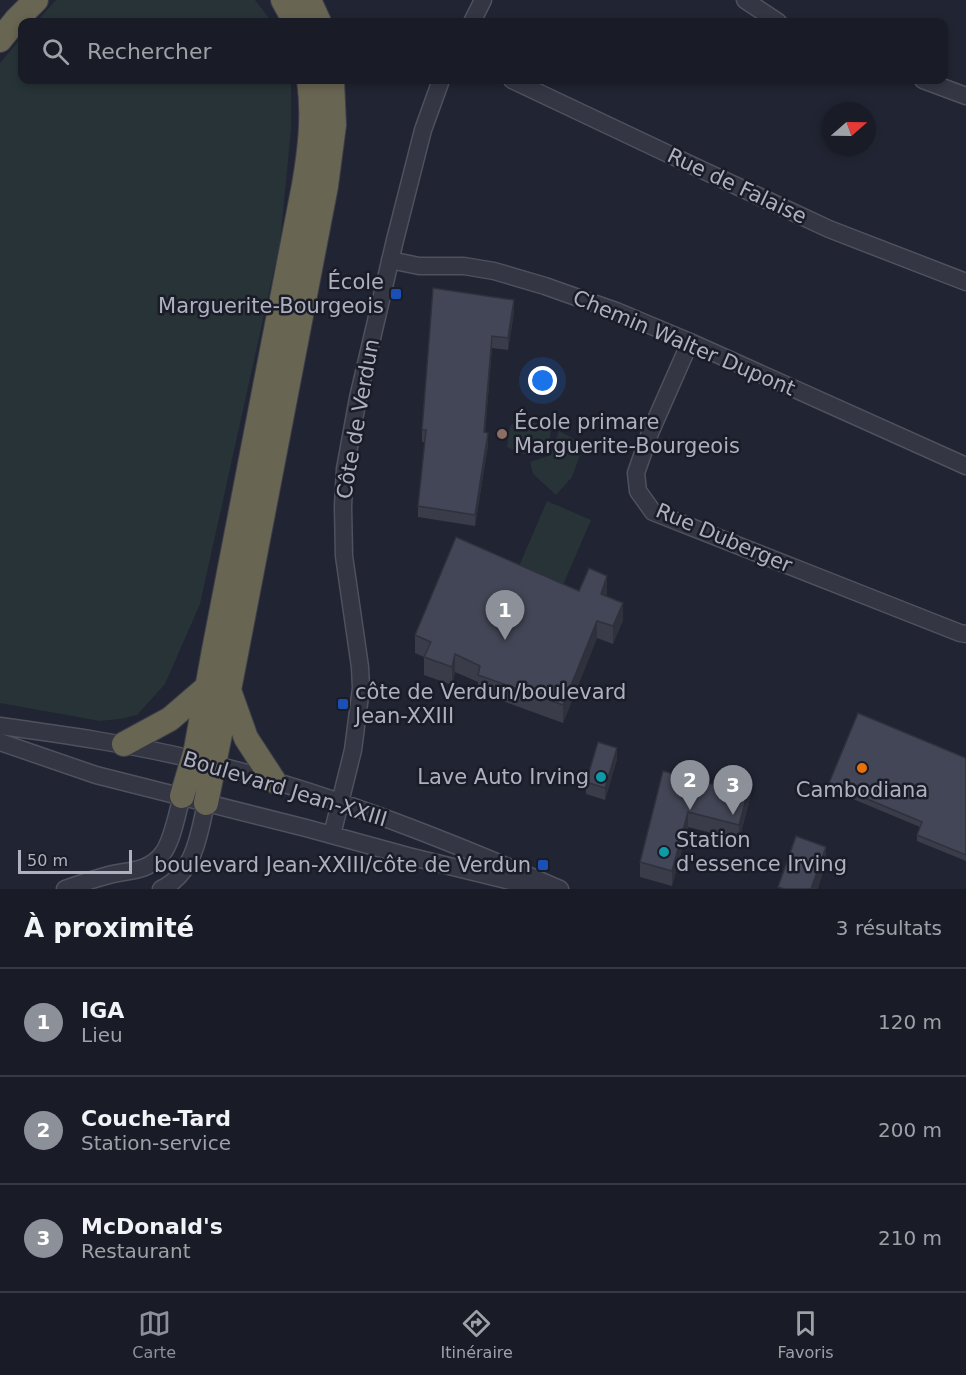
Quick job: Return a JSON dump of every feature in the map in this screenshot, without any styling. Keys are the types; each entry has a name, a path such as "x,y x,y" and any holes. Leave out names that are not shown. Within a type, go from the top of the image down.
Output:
{"highway":[{"path":"0,40 36,0"},
{"path":"283,0 293,18"},
{"path":"309,0 317,18"},
{"path":"274,781 218,689 308,162 312,116 309,84"},
{"path":"206,803 203,762 196,749 218,689 328,178 334,125 332,84"},
{"path":"124,744 218,689"},
{"path":"182,796 203,762"}],"street":[{"path":"474,18 483,0"},
{"path":"745,0 772,18"},
{"name":"Côte de Verdun","path":"332,835 353,750 361,688 344,556 342,517 344,481 358,398 390,260 421,139 439,84"},
{"name":"Rue de Falaise","path":"520,84 829,229 966,282"},
{"path":"934,84 966,96"},
{"name":"Chemin Walter Dupont","path":"390,260 419,266 473,267 507,274 616,311 966,466"},
{"name":"Rue Duberger","path":"690,342 650,433 636,473 638,491 653,512 966,634"},
{"name":"Boulevard Jean-XXIII","path":"0,726 124,744 274,781 340,802 436,838 560,889"},
{"name":"Boulevard Jean-XXIII","path":"0,742 96,775 543,889"},
{"path":"65,889 111,874 139,869 155,862 169,842 182,796"},
{"path":"161,889 178,877 190,861 206,803"}],"shaded area":[{"path":"56,0 255,0 269,18 40,18"},
{"path":"18,42 18,84 291,84 291,130 280,243 200,604 165,684 137,715 120,719 100,721 0,703 0,63"},
{"path":"519,419 551,427 549,445 528,456 507,447 510,426"},
{"path":"559,431 584,444 572,477 556,495 533,474 530,462 551,455"},
{"path":"547,501 591,520 563,585 519,566"}],"building":[{"path":"433,288 514,300 508,338 492,336 484,432 488,433 475,515 418,506 426,430 422,430"},
{"path":"456,537 579,591 589,568 607,576 601,594 623,603 613,626 597,621 563,705 478,675 480,666 455,654 452,667 424,657 431,642 415,635"},
{"path":"858,713 966,758 966,855 917,835 922,822 829,783"},
{"name":"Lave Auto Irving","path":"598,742 617,748 605,788 586,782"},
{"path":"663,771 724,787 728,774 751,780 739,825 688,812 672,871 640,862"},
{"path":"796,836 826,847 811,889 778,887"}],"place":[{"name":"École Marguerite-Bourgeois","path":"396,294"},
{"name":"École primare Marguerite-Bourgeois","path":"502,434"},
{"name":"IGA","path":"505,640"},
{"name":"côte de Verdun/boulevard Jean-XXIII","path":"343,704"},
{"name":"Cambodiana","path":"862,768"},
{"name":"Lave Auto Irving","path":"601,777"},
{"name":"Couche-Tard","path":"690,810"},
{"name":"McDonald's","path":"733,815"},
{"name":"Station d'essence Irving","path":"664,852"},
{"name":"boulevard Jean-XXIII/côte de Verdun","path":"543,865"}]}
